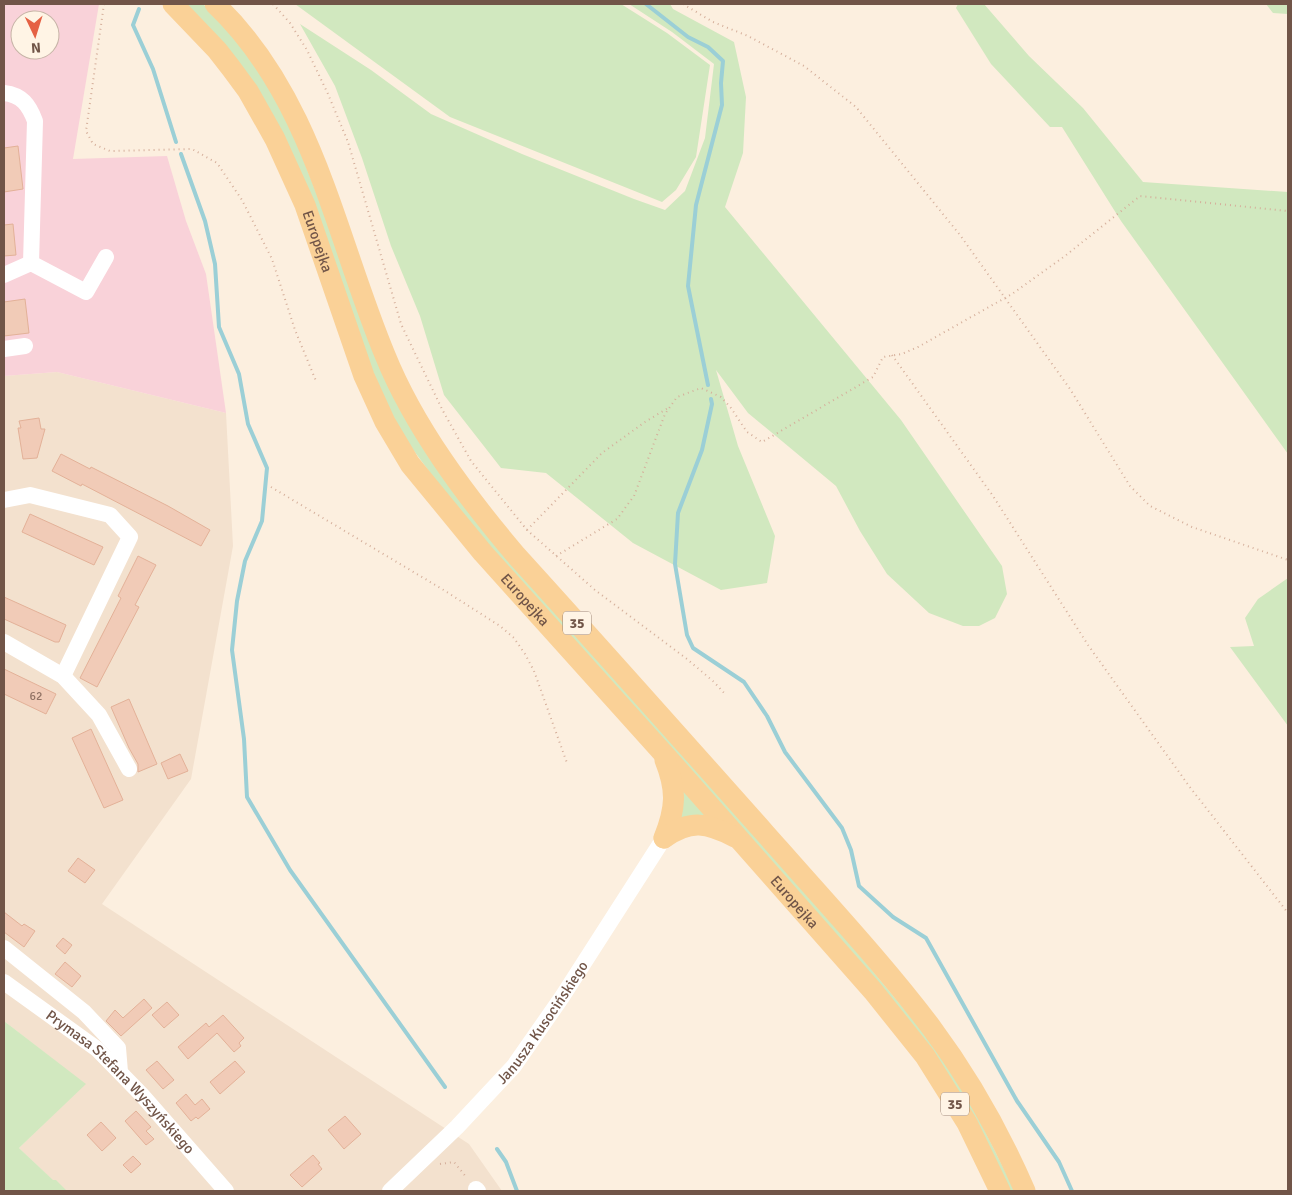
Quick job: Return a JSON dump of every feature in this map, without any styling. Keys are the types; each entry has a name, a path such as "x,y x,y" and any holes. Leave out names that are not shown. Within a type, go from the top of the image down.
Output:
{"main road":[{"name":"Europejka","path":"173,4 217,50 231,68 248,91 275,139 304,204 364,376 385,422 410,464 483,553 742,841 867,984 925,1056 967,1124 1000,1191"},
{"name":"Europejka","path":"215,4 259,56 279,84 296,117 324,184 358,286 385,356 411,408 460,484 515,554 857,938 930,1027 959,1067 988,1116 1012,1160 1025,1191"},
{"path":"661,751 671,775 674,795 673,813 664,838"},
{"path":"664,838 675,830 694,824 714,828 742,841"}],"street":[{"path":"4,93 23,99 30,107 35,121 31,262"},
{"path":"31,262 86,292 106,258"},
{"path":"4,275 31,262"},
{"path":"4,349 25,346"},
{"path":"4,500 30,495 110,515 130,537 63,676"},
{"path":"4,642 63,676 99,715 129,769"},
{"name":"Janusza Kusocińskiego","path":"388,1190 456,1127 514,1066 562,997 664,838"},
{"path":"4,948 84,1012 118,1048 120,1072"},
{"name":"Prymasa Stefana Wyszyńskiego","path":"4,982 97,1049 141,1094 226,1191"}],"path":[{"path":"104,4 86,131 93,144 110,151 192,149 217,163 242,200 272,259 296,330 316,381"},
{"path":"273,4 290,24 307,50 348,142 401,324 443,411 471,461 527,530 595,590 687,659 726,695"},
{"path":"683,4 713,22 748,36 804,66 856,107 960,235 1070,388 1130,486 1150,506 1192,527 1288,560"},
{"path":"556,556 616,519 634,496 665,414 677,397 701,388 721,397 747,432 762,442 873,377 883,357 892,354 902,354 918,348 1005,298 1065,256 1140,196 1288,211"},
{"path":"892,354 993,496 1094,652 1189,786 1288,913"},
{"path":"527,530 602,453 645,422 670,407"},
{"path":"271,487 476,611 514,638 534,671 568,763"},
{"path":"454,1162 477,1190"}],"shaded area":[{"path":"4,4 99,4 73,159 167,156 186,221 206,274 226,413 57,372 4,376"},
{"path":"57,372 226,413 233,546 191,779 102,904 469,1144 502,1191 64,1191 19,1148 85,1084 4,1021 4,376"}],"green space":[{"path":"184,4 203,4 221,22 249,56 288,120 394,393 924,1033 951,1072 977,1115 1015,1191 1008,1191 972,1118 462,516 403,436 372,373 322,232"},
{"path":"295,4 621,4 667,33 710,65 696,157 676,190 662,202 450,117"},
{"path":"629,4 670,4 673,9 734,42 746,97 743,153 725,207 901,420 1002,566 1007,594 995,618 979,626 963,626 929,613 887,574 860,531 836,486 748,413 716,370 738,446 775,536 767,583 721,590 633,543 546,473 501,468 444,395 420,316 391,246 362,158 335,86 300,24 371,70 431,114 522,154 665,210 685,191 705,138 714,64 672,32"},
{"path":"958,4 984,4 1029,56 1083,108 1143,182 1288,192 1288,454 1121,221 1062,127 1050,127 991,64 956,8"},
{"path":"1266,4 1288,4 1288,14 1273,13"},
{"path":"1288,578 1288,726 1230,647 1254,646 1245,618 1258,599"},
{"path":"679,784 712,820 676,820"},
{"path":"4,1021 86,1084 19,1148 67,1191 4,1191"}],"building":[{"path":"18,146 23,189 4,192 4,148"},
{"path":"13,224 16,255 4,256 4,225"},
{"path":"25,299 29,333 4,336 4,302"},
{"path":"39,418 41,429 45,429 37,458 23,459 18,428 21,428 19,421"},
{"path":"61,454 168,506 210,530 201,546 82,484 81,486 52,471"},
{"path":"30,514 103,547 94,565 22,532"},
{"path":"138,556 156,565 135,605 139,607 97,687 80,678 121,598 118,596"},
{"path":"4,597 66,625 59,642 55,642 4,619"},
{"path":"4,669 56,694 46,714 4,694"},
{"path":"129,699 157,764 138,772 138,764 111,707"},
{"path":"91,729 123,800 104,808 72,738"},
{"path":"180,754 188,771 168,779 161,763"},
{"path":"78,858 95,870 85,883 68,871"},
{"path":"4,912 22,926 24,924 35,931 24,947 4,932"},
{"path":"63,938 72,945 65,954 56,946"},
{"path":"65,962 81,976 72,987 55,974"},
{"path":"144,999 152,1008 121,1036 106,1021 115,1010 123,1018"},
{"path":"167,1002 179,1015 164,1028 152,1015"},
{"path":"223,1015 244,1038 239,1043 241,1046 234,1052 217,1033 188,1059 178,1047 206,1023 209,1027"},
{"path":"157,1061 174,1080 163,1089 146,1070"},
{"path":"235,1061 245,1072 220,1094 210,1082"},
{"path":"186,1094 195,1105 202,1099 210,1109 198,1119 196,1117 191,1121 176,1103"},
{"path":"136,1111 151,1127 146,1131 154,1139 146,1145 125,1121"},
{"path":"345,1116 361,1134 344,1149 328,1130"},
{"path":"101,1122 116,1138 102,1151 87,1135"},
{"path":"313,1155 320,1163 318,1164 322,1169 302,1187 290,1175"},
{"path":"133,1156 141,1164 131,1173 123,1165"}],"waterway":[{"path":"646,4 688,37 708,47 723,61 722,105 696,205 688,286 708,385"},
{"path":"139,9 133,25 153,69 176,142"},
{"path":"181,154 205,221 215,264 219,327 239,374 248,424 267,468 262,521 245,561 237,601 232,650 244,739 247,797 290,870 445,1087"},
{"path":"711,399 712,404 702,450 678,513 675,564 687,635 693,648 744,682 767,716 785,752 842,828 851,850 859,886 893,917 926,938 1017,1101 1059,1162 1072,1191"},
{"path":"497,1149 506,1162 517,1191"}]}
